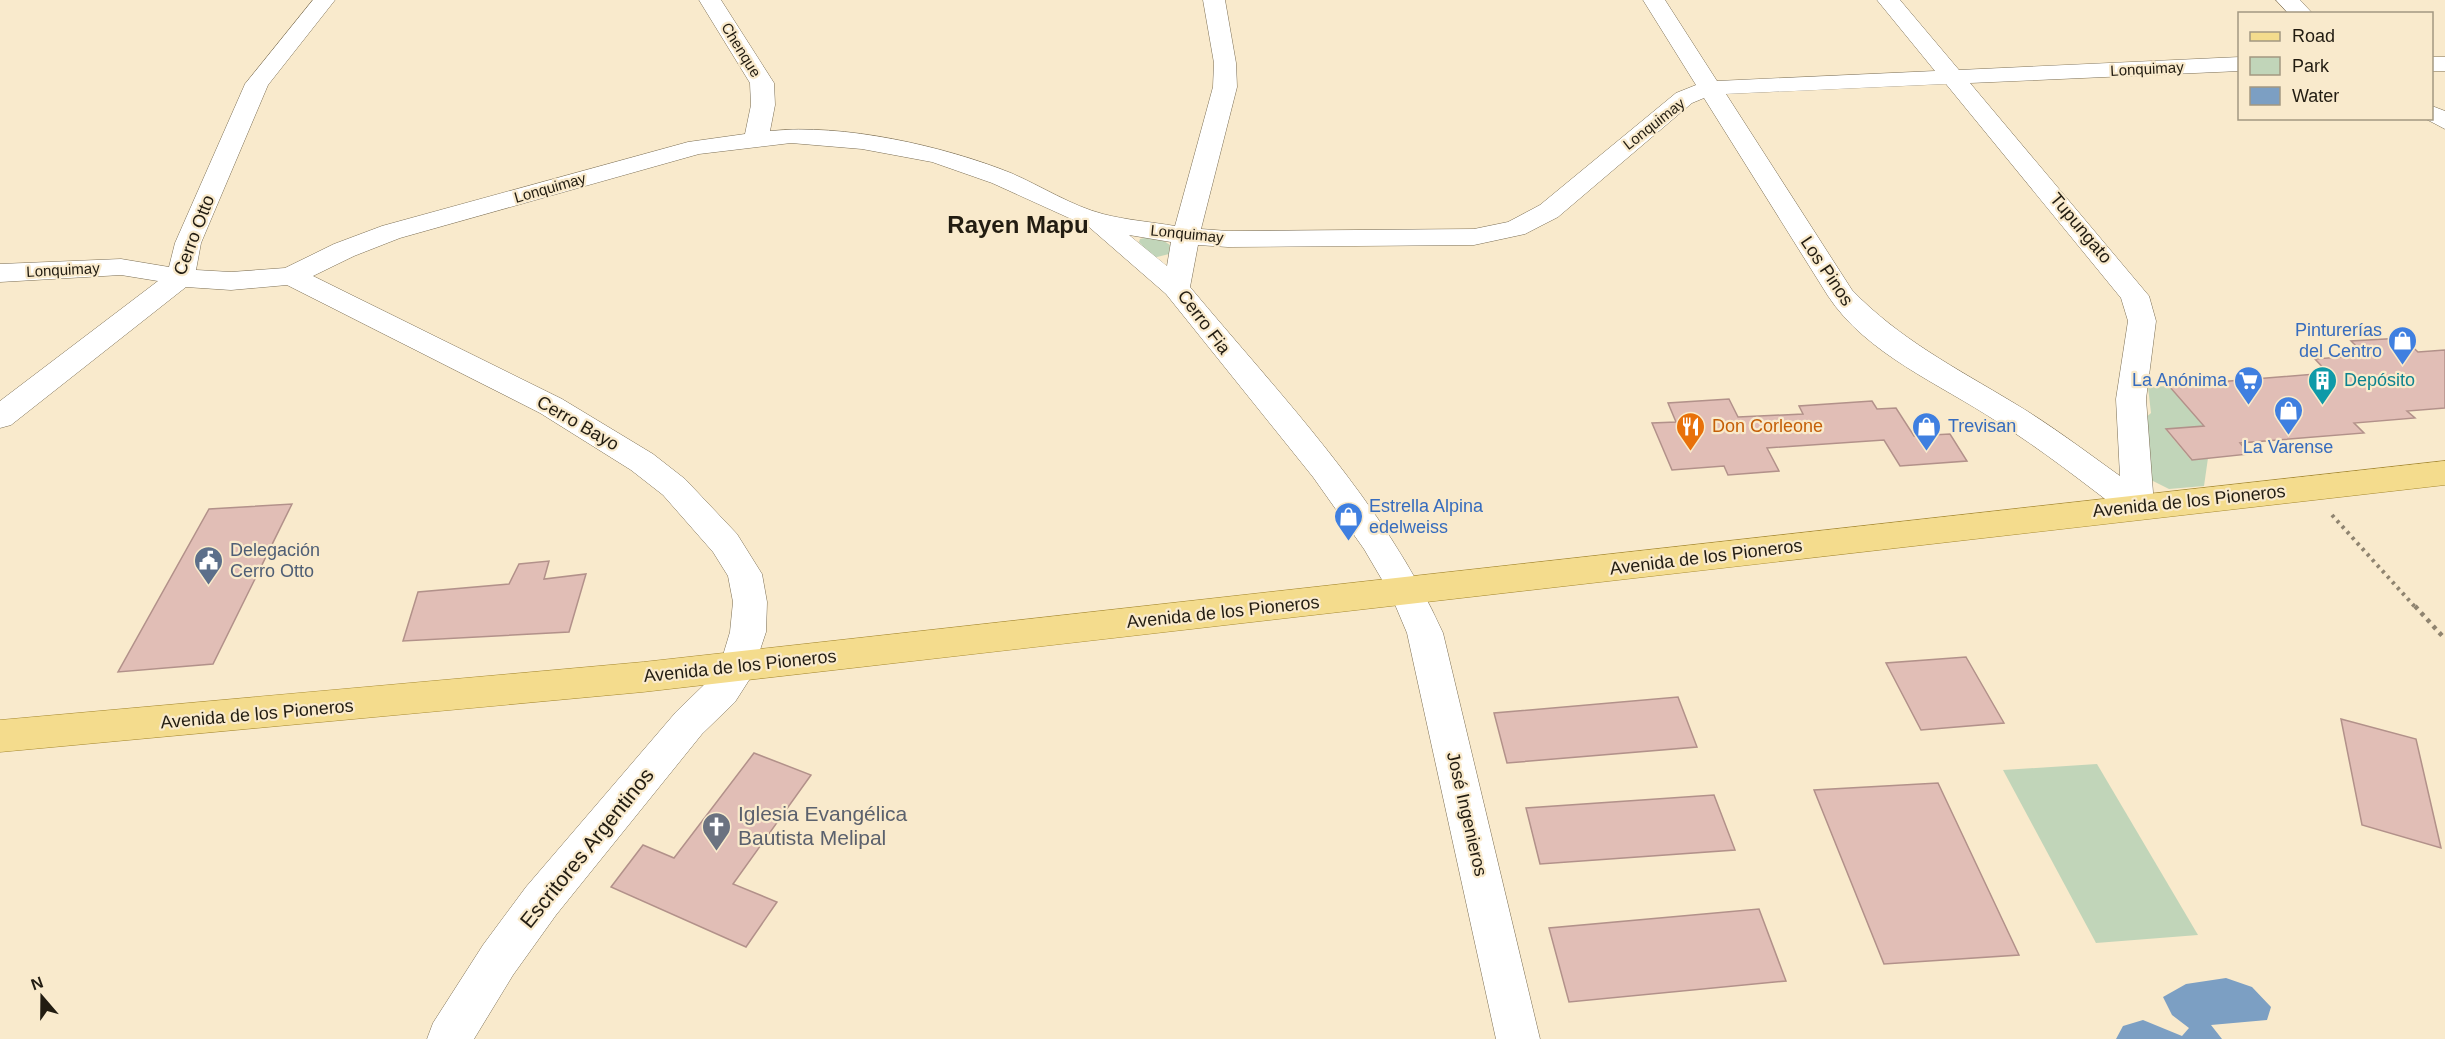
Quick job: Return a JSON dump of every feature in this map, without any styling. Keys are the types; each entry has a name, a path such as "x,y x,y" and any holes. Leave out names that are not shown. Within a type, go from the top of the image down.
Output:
{"main road":[{"name":"Avenida de los Pioneros","path":"0,736 738,667 1407,592 2138,506 2445,473"}],"street":[{"name":"Cerro Otto","path":"0,417 180,278 188,243 257,84 324,0"},
{"name":"Chenque","path":"710,0 762,83 763,105 756,138"},
{"name":"Cerro Fia","path":"1214,0 1225,63 1225,87 1186,236 1176,288 1324,470 1376,540 1407,592"},
{"name":"Los Pinos","path":"1654,0 1842,296 1861,318 1888,342 2006,412 2138,506"},
{"name":"Tupungato","path":"1888,0 2135,296 2142,321 2131,399 2138,506"},
{"path":"2287,0 2300,12"},
{"name":"Lonquimay","path":"1095,221 1186,236 1228,239 1474,237 1516,228 1549,211 1684,98 1709,88 2238,64"},
{"name":"Lonquimay","path":"0,273 121,267 143,269 180,278 231,281 291,276 344,250 391,232 697,147 756,138 791,136 862,142 937,156 1001,178 1095,221 1176,288"},
{"name":"Cerro Bayo","path":"291,276 551,406 633,456 674,487 725,543 745,574 750,602 748,632 738,667"},
{"name":"José Ingenieros","path":"1407,592 1425,633 1518,1039"},
{"name":"Escritores Argentinos","path":"449,1039 498,960 541,901 689,723 722,691 738,667"}],"path":[{"path":"2307,489 2445,639"}],"green space":[{"path":"1149,237 1161,239 1170,245 1169,254 1153,258 1139,242 1140,239"},
{"path":"2169,386 2204,426 2166,430 2191,460 2208,458 2204,486 2169,489 2151,480 2143,420 2151,413 2148,387"},
{"path":"2097,764 2198,935 2096,943 2003,770"}],"water":[{"path":"2226,978 2252,987 2271,1007 2267,1020 2211,1025 2222,1039 2116,1039 2123,1026 2143,1020 2182,1036 2189,1028 2172,1015 2163,997 2186,984"}],"building":[{"path":"2403,338 2418,352 2445,350 2445,408 2407,411 2415,418 2354,423 2364,433 2240,443 2249,454 2192,460 2166,429 2204,426 2169,386 2328,373 2315,359 2365,355 2351,341"},
{"path":"1729,399 1738,417 1803,414 1799,406 1872,401 1877,409 1896,408 1914,436 1950,434 1967,461 1900,466 1884,440 1767,448 1779,471 1728,475 1724,466 1672,470 1652,423 1676,422 1668,403"},
{"name":"Delegación Cerro Otto","path":"292,504 213,664 118,672 209,509"},
{"path":"549,561 544,579 586,574 569,632 403,641 418,592 509,584 519,564"},
{"path":"1966,657 2004,723 1921,730 1886,663"},
{"path":"1678,697 1697,747 1507,763 1494,713"},
{"path":"2341,719 2416,739 2441,848 2362,825"},
{"name":"Iglesia Evangélica Bautista Melipal","path":"754,753 811,775 733,884 777,902 746,947 611,887 643,845 674,858"},
{"path":"1938,783 2019,955 1884,964 1814,790"},
{"path":"1714,795 1735,850 1540,864 1526,808"},
{"path":"1759,909 1786,981 1569,1002 1549,928"}],"place":[{"name":"Pinturerías del Centro","path":"2403,366"},
{"name":"La Anónima","path":"2248,406"},
{"name":"Depósito","path":"2323,406"},
{"name":"La Varense","path":"2288,436"},
{"name":"Don Corleone","path":"1691,452"},
{"name":"Trevisan","path":"1927,452"},
{"name":"Estrella Alpina edelweiss","path":"1348,542"},
{"name":"Delegación Cerro Otto","path":"209,586"},
{"name":"Iglesia Evangélica Bautista Melipal","path":"717,852"}],"district":[{"name":"Rayen Mapu","path":"1018,225"}]}
